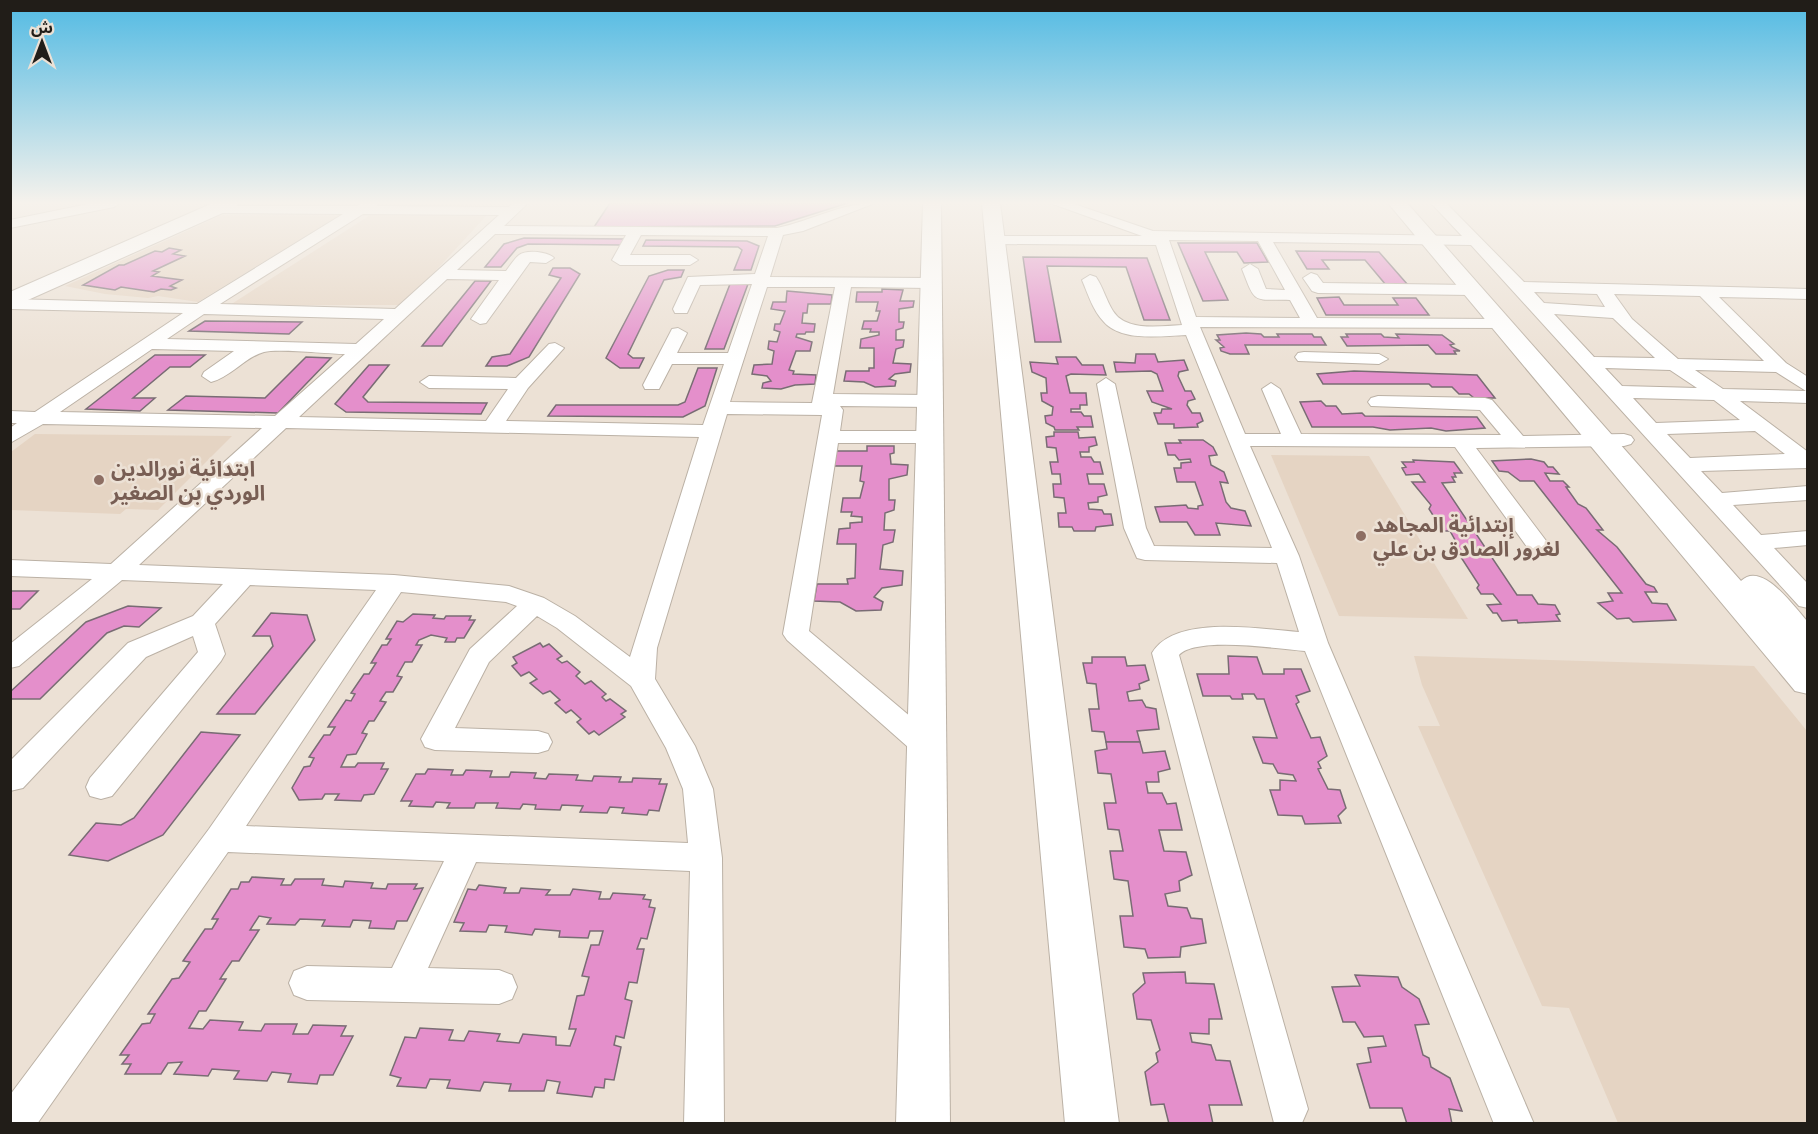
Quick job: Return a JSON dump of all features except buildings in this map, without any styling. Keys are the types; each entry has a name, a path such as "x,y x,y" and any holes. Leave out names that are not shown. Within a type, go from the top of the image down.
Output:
{"street":[{"path":"10,292 97,256"},
{"path":"10,302 109,256"},
{"path":"10,437 199,310 285,256"},
{"path":"16,650 119,570 266,435 284,423 461,256"},
{"path":"622,256 620,260 690,260"},
{"path":"641,679 644,648 711,431 769,256"},
{"path":"923,1124 931,256"},
{"path":"999,256 1092,1124"},
{"path":"1164,256 1190,326 1198,340 1237,440 1287,556 1315,644 1514,1124"},
{"path":"1274,256 1296,295 1344,358"},
{"path":"1449,256 1471,290 1500,324 1624,436 1808,681"},
{"path":"1453,256 1624,436 1808,645"},
{"path":"1490,256 1617,392 1624,436"},
{"path":"480,319 526,257 546,258"},
{"path":"1250,269 1260,294 1296,295"},
{"path":"442,274 510,276"},
{"path":"1311,278 1318,288 1471,290"},
{"path":"681,309 694,280 844,284 931,283"},
{"path":"1090,280 1108,317 1118,325 1140,330 1190,326 1500,324"},
{"path":"844,284 828,405 828,437 796,634 927,747"},
{"path":"1520,287 1604,291 1808,294"},
{"path":"1604,291 1616,313 1673,365 1720,395 1806,461"},
{"path":"1706,293 1780,367 1808,386"},
{"path":"10,302 199,310 399,314"},
{"path":"1539,308 1616,313"},
{"path":"652,385 678,333"},
{"path":"149,344 255,349 361,349"},
{"path":"492,427 521,384 555,348"},
{"path":"243,376 259,352 255,349"},
{"path":"211,376 245,352 255,349"},
{"path":"1304,357 1379,359"},
{"path":"665,358 735,359"},
{"path":"1587,362 1780,367"},
{"path":"429,381 521,384"},
{"path":"1106,384 1135,528 1145,554 1287,556"},
{"path":"1271,389 1294,441"},
{"path":"1617,392 1808,397"},
{"path":"1781,397 1808,413"},
{"path":"719,408 930,402"},
{"path":"1378,402 1485,404 1518,442"},
{"path":"10,417 711,431"},
{"path":"1237,440 1518,442 1759,425"},
{"path":"1624,436 1681,465 1804,593"},
{"path":"828,437 930,437"},
{"path":"1461,441 1535,542"},
{"path":"1681,465 1806,461"},
{"path":"1714,500 1808,493"},
{"path":"1754,543 1808,538"},
{"path":"10,568 119,570 394,583 509,594 535,604 566,621 641,679 680,746 698,789 706,858 704,1124"},
{"path":"12,779 137,650 202,621 244,577"},
{"path":"13,1124 220,838 394,583"},
{"path":"535,604 479,656 435,739 538,741"},
{"path":"101,787 212,654 202,621"},
{"path":"1288,1109 1165,654 1176,642 1197,639 1221,638 1315,644"},
{"path":"220,838 706,858"},
{"path":"402,985 466,848"},
{"path":"307,983 499,987"}],"shaded area":[{"path":"132,256 273,256 198,302 158,296 148,298 105,294 65,286"},
{"path":"307,256 449,256 404,305 230,305"},
{"name":"ابتدائية نورالدين الوردي بن الصغير","path":"35,434 232,436 158,510 126,509 120,514 11,510 11,452"},
{"name":"إبتدائية المجاهد لغرور الصادق بن علي","path":"1271,455 1369,456 1468,619 1339,616"},
{"path":"1414,656 1754,666 1807,731 1807,1123 1618,1123 1569,1008 1542,1006 1418,726 1440,726 1422,685"}],"place":[{"name":"ابتدائية نورالدين الوردي بن الصغير","path":"99,480"},
{"name":"إبتدائية المجاهد لغرور الصادق بن علي","path":"1361,536"}]}
